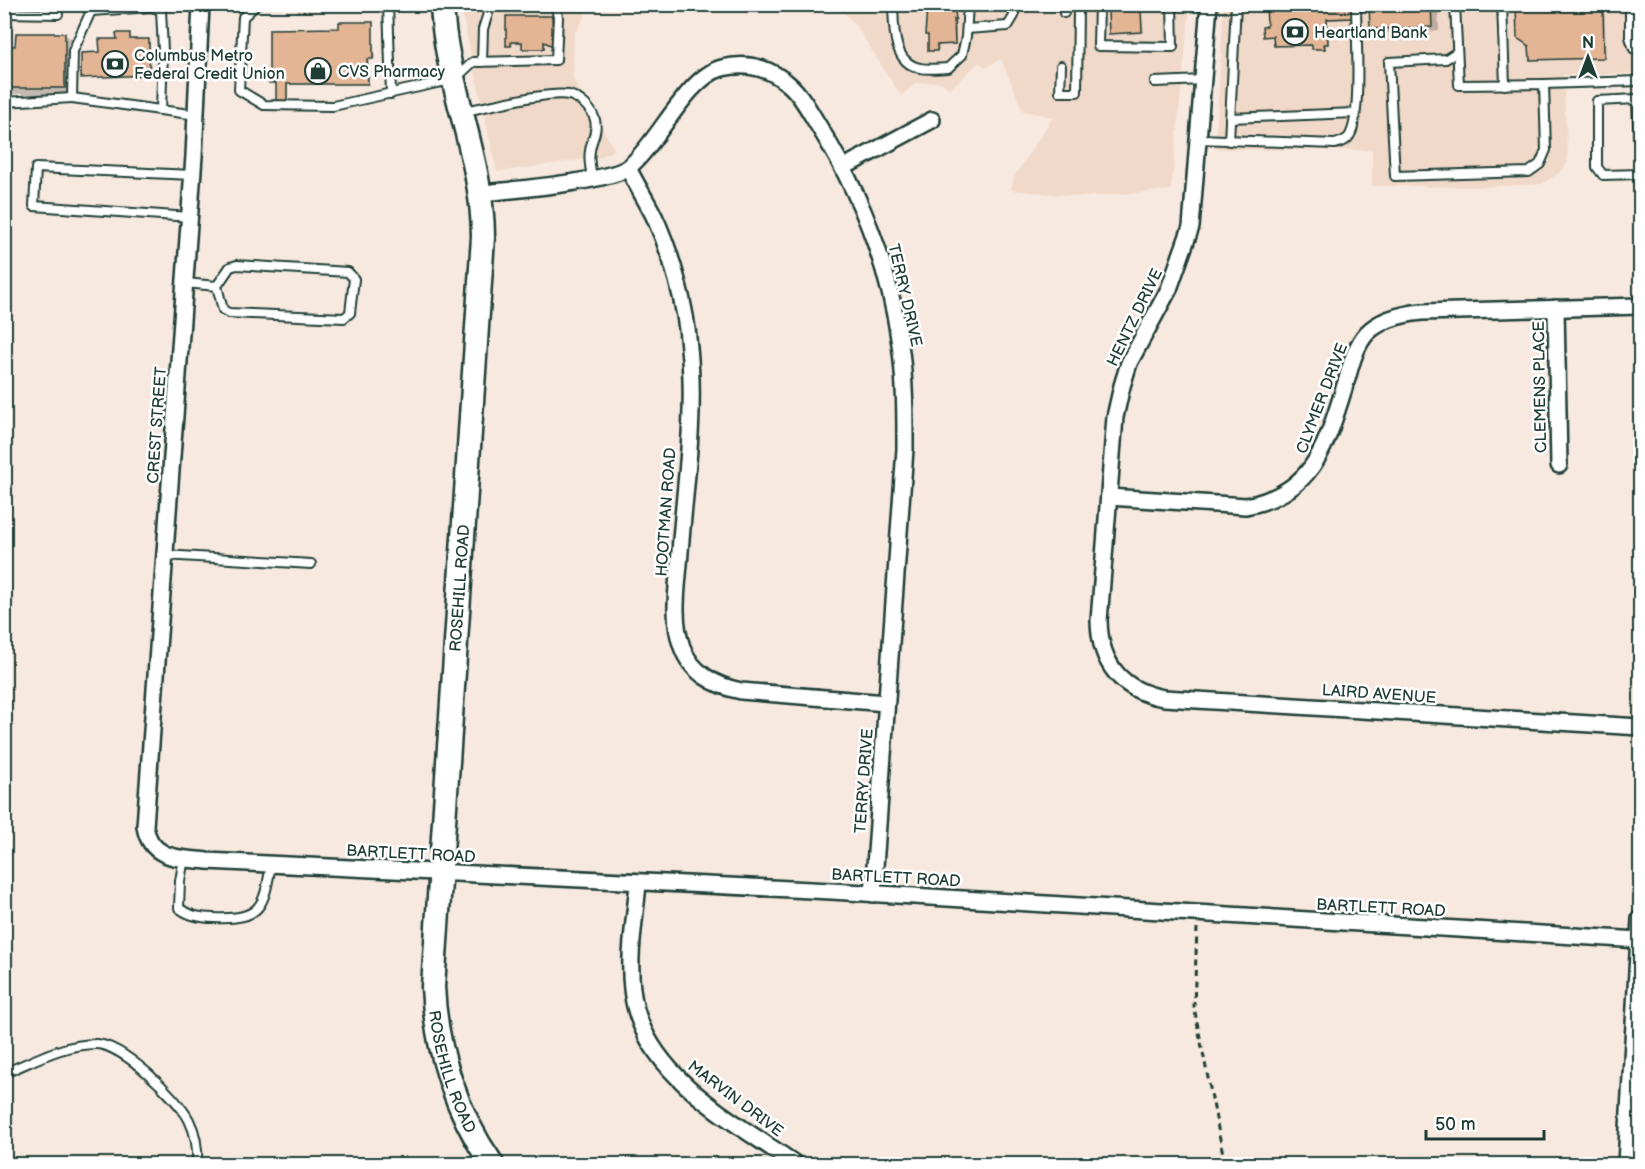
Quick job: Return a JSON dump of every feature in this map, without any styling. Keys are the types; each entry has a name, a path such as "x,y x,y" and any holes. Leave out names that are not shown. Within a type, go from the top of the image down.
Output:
{"street":[{"name":"CREST STREET","path":"152,847 145,826 193,175 201,4"},
{"name":"ROSEHILL ROAD","path":"442,4 445,33 482,193 482,262 433,961 436,1022 454,1093 468,1124 492,1164"},
{"name":"HENTZ DRIVE","path":"1120,678 1110,665 1099,635 1115,417 1129,363 1169,289 1182,258 1191,227 1209,4"},
{"name":"TERRY DRIVE","path":"628,168 655,139 685,97 701,81 719,69 742,65 764,69 783,79 798,94 844,166 880,252 900,343 905,395 905,449 873,894"},
{"path":"844,166 932,120"},
{"path":"482,193 592,178 628,168"},
{"name":"HOOTMAN ROAD","path":"628,168 654,216 667,253 683,309 689,346 692,397 676,612 682,649 692,665 706,678 723,687 741,691 886,704"},
{"name":"CLYMER DRIVE","path":"1109,497 1223,507 1267,502 1287,492 1318,462 1353,359 1367,334 1379,324 1393,318 1422,312 1641,306"},
{"name":"CLEMENS PLACE","path":"1556,308 1559,465"},
{"name":"LAIRD AVENUE","path":"1120,678 1140,692 1164,698 1641,727"},
{"name":"BARTLETT ROAD","path":"152,847 161,854 184,858 271,864 873,894 1640,940"},
{"name":"MARVIN DRIVE","path":"638,884 632,990 642,1028 652,1049 675,1076 693,1091 795,1164"},
{"path":"1626,1164 1641,919"}],"lane":[{"path":"5,4 5,13 58,14"},
{"path":"257,4 243,17 239,90 264,105 333,106 455,79 473,62 556,60 558,17 555,4"},
{"path":"388,4 391,94"},
{"path":"482,62 483,29 491,4"},
{"path":"893,4 895,44 906,60 919,68 948,68 962,55 967,28 968,4"},
{"path":"967,28 1008,26 1014,16 1014,4"},
{"path":"1061,66 1060,92 1077,92 1078,9 1074,4"},
{"path":"1099,4 1098,46 1173,47 1172,4"},
{"path":"1232,141 1230,118 1236,4"},
{"path":"1199,139 1335,144 1350,136 1355,113 1356,4"},
{"path":"1455,4 1459,85 1641,81"},
{"path":"1502,4 1505,85"},
{"path":"1630,4 1630,37 1634,49 1641,51"},
{"path":"72,98 73,51 91,8 152,7 161,10 163,51 161,110"},
{"path":"1457,52 1446,59 1389,62 1395,176 1529,172 1540,164 1546,150 1544,84"},
{"path":"1155,82 1204,80"},
{"path":"463,111 545,97 569,95 581,101 591,110 596,121 595,137 590,151 592,178"},
{"path":"4,102 72,98 197,115"},
{"path":"1637,99 1641,173 1603,175 1597,167 1597,101 1637,99"},
{"path":"1230,118 1355,113"},
{"path":"190,217 34,206 36,168 193,175"},
{"path":"237,266 348,272 354,279 350,313 344,318 229,313 223,310 217,286 230,267 237,266"},
{"path":"185,283 217,286"},
{"path":"164,555 310,564"},
{"path":"184,858 179,908 186,913 204,918 235,919 247,916 256,909 266,894 271,864"},
{"path":"4,1073 66,1047 98,1044 124,1053 175,1101 189,1120 198,1147 197,1164"}],"path":[{"path":"1198,926 1194,1007 1226,1164"}],"shaded area":[{"path":"460,5 585,5 585,16 574,34 573,79 615,150 600,157 497,172"},
{"path":"837,5 1190,5 1171,190 1083,197 1011,190 1014,177 1053,117 1023,111 1001,59 987,67 978,63 950,89 940,82 916,83 901,96 857,27"},
{"path":"1224,5 1640,5 1640,73 1563,75 1568,162 1558,174 1541,184 1480,187 1372,186 1372,150 1215,149"}],"building":[{"path":"923,4 954,4 955,44 937,45 937,51 928,51 928,35 925,35 927,8 923,9"},
{"name":"Heartland Bank","path":"1266,4 1351,4 1352,18 1327,19 1328,44 1324,44 1325,49 1312,49 1312,45 1274,46 1273,36 1263,37 1262,27 1267,26"},
{"path":"1369,4 1431,4 1432,27 1370,29"},
{"path":"1516,4 1603,4 1604,58 1530,60 1529,46 1517,38"},
{"path":"1141,9 1142,32 1109,34 1108,10"},
{"path":"506,16 552,16 553,46 544,42 544,49 522,49 522,42 511,42 511,46 506,46"},
{"name":"CVS Pharmacy","path":"339,22 373,22 373,59 367,59 368,84 287,84 287,102 276,102 276,83 269,83 269,29 339,28"},
{"path":"16,33 65,33 65,88 4,88 4,46 15,46"},
{"name":"Columbus Metro Federal Credit Union","path":"116,33 130,33 130,39 149,39 149,75 81,78 81,53 100,52 99,39 117,39"}],"place":[{"name":"Heartland Bank","path":"1295,32"},
{"name":"Columbus Metro Federal Credit Union","path":"115,64"},
{"name":"CVS Pharmacy","path":"318,71"}]}
